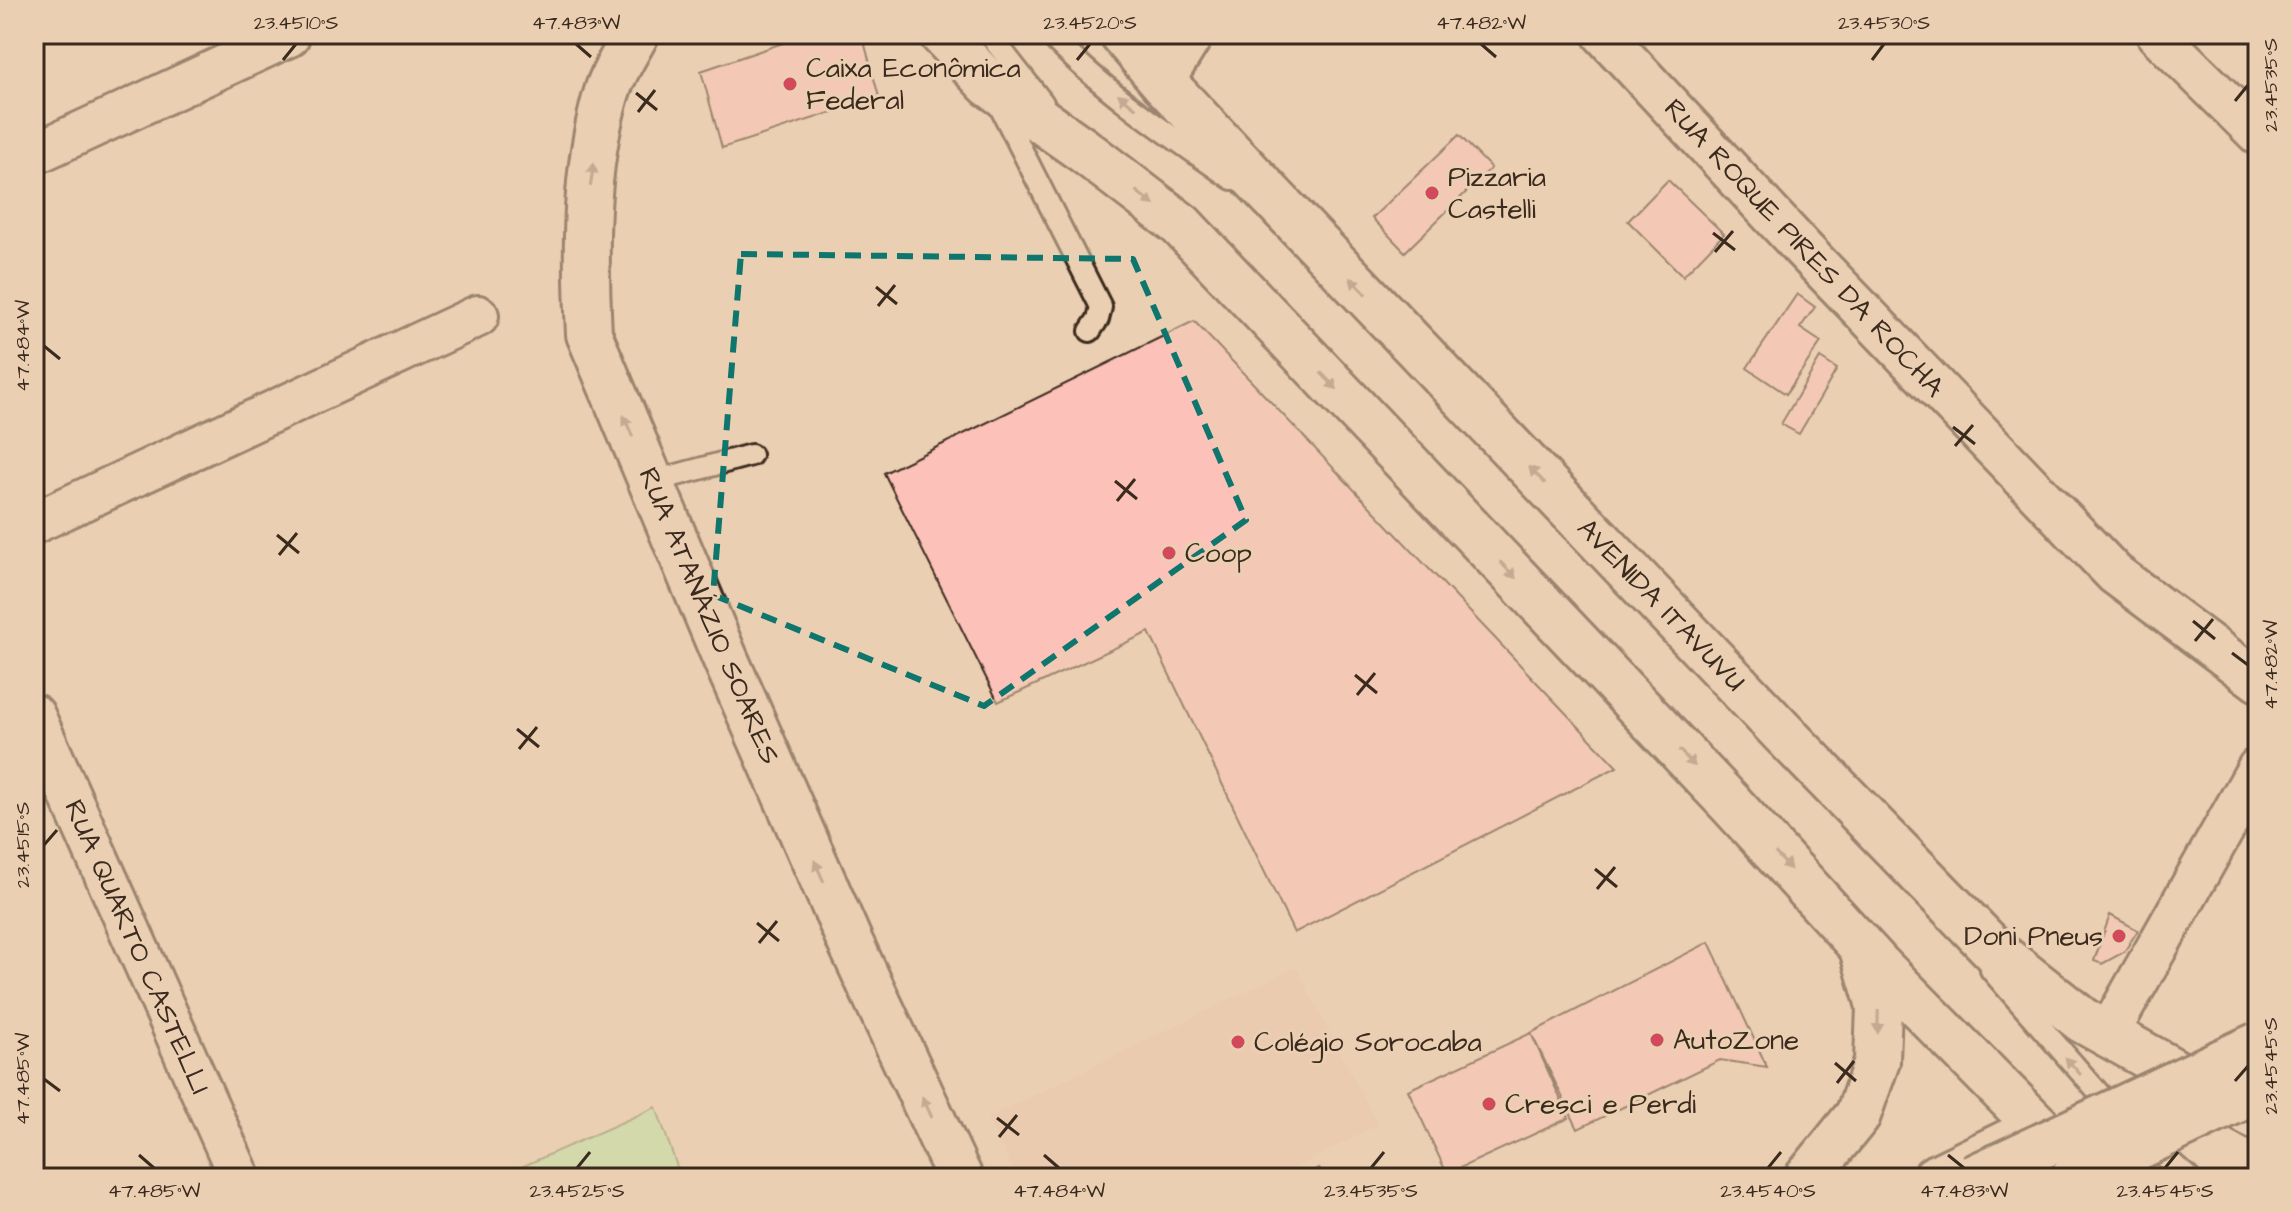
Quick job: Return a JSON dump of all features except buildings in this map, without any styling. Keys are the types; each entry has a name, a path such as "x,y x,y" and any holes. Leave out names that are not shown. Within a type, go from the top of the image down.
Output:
{"main road":[{"name":"RUA ATANÁZIO SOARES","path":"636,34 606,93 590,181 589,334 850,942 960,1178"},
{"path":"942,34 989,84 1083,150 1181,225 1730,803 1861,946 2089,1178"},
{"name":"AVENIDA ITAVUVU","path":"1122,34 1163,82 1997,953 2082,1020 2256,1108"},
{"path":"1807,1178 1858,1115 1877,1061 1879,1006 1861,946"},
{"path":"1973,1178 2258,1045"},
{"path":"1935,1178 2038,1127 2077,1112 2108,1106 2185,1103 2256,1108"},
{"path":"2073,1178 2256,1108"}],"street":[{"path":"1163,82 1193,34"},
{"name":"RUA ROQUE PIRES DA ROCHA","path":"1603,34 1804,250 2115,574 2258,681"},
{"path":"2157,34 2258,134"},
{"path":"34,154 289,36"},
{"path":"34,523 478,316"},
{"name":"RUA QUARTO CASTELLI","path":"34,715 240,1178"},
{"path":"2108,1034 2258,768"}],"lane":[{"path":"989,34 1083,150"},
{"path":"1049,34 1068,53 1180,143 1304,229"},
{"path":"989,84 1101,307 1090,331"},
{"path":"651,482 751,455"},
{"path":"1784,734 2108,1106 2189,1178"}],"highlighted area":[{"path":"741,254 1133,259 1246,520 984,706 713,595"}],"shaded area":[{"name":"Colégio Sorocaba","path":"1296,967 1378,1125 1275,1178 1017,1178 987,1118"}],"green space":[{"path":"656,1107 681,1178 524,1178 519,1168"}],"place":[{"name":"Caixa Econômica Federal","path":"790,84"},
{"name":"Pizzaria Castelli","path":"1432,193"},
{"name":"Coop","path":"1169,553"},
{"name":"Doni Pneus","path":"2119,936"},
{"name":"AutoZone","path":"1657,1040"},
{"name":"Colégio Sorocaba","path":"1238,1042"},
{"name":"Cresci e Perdi","path":"1489,1104"}]}
